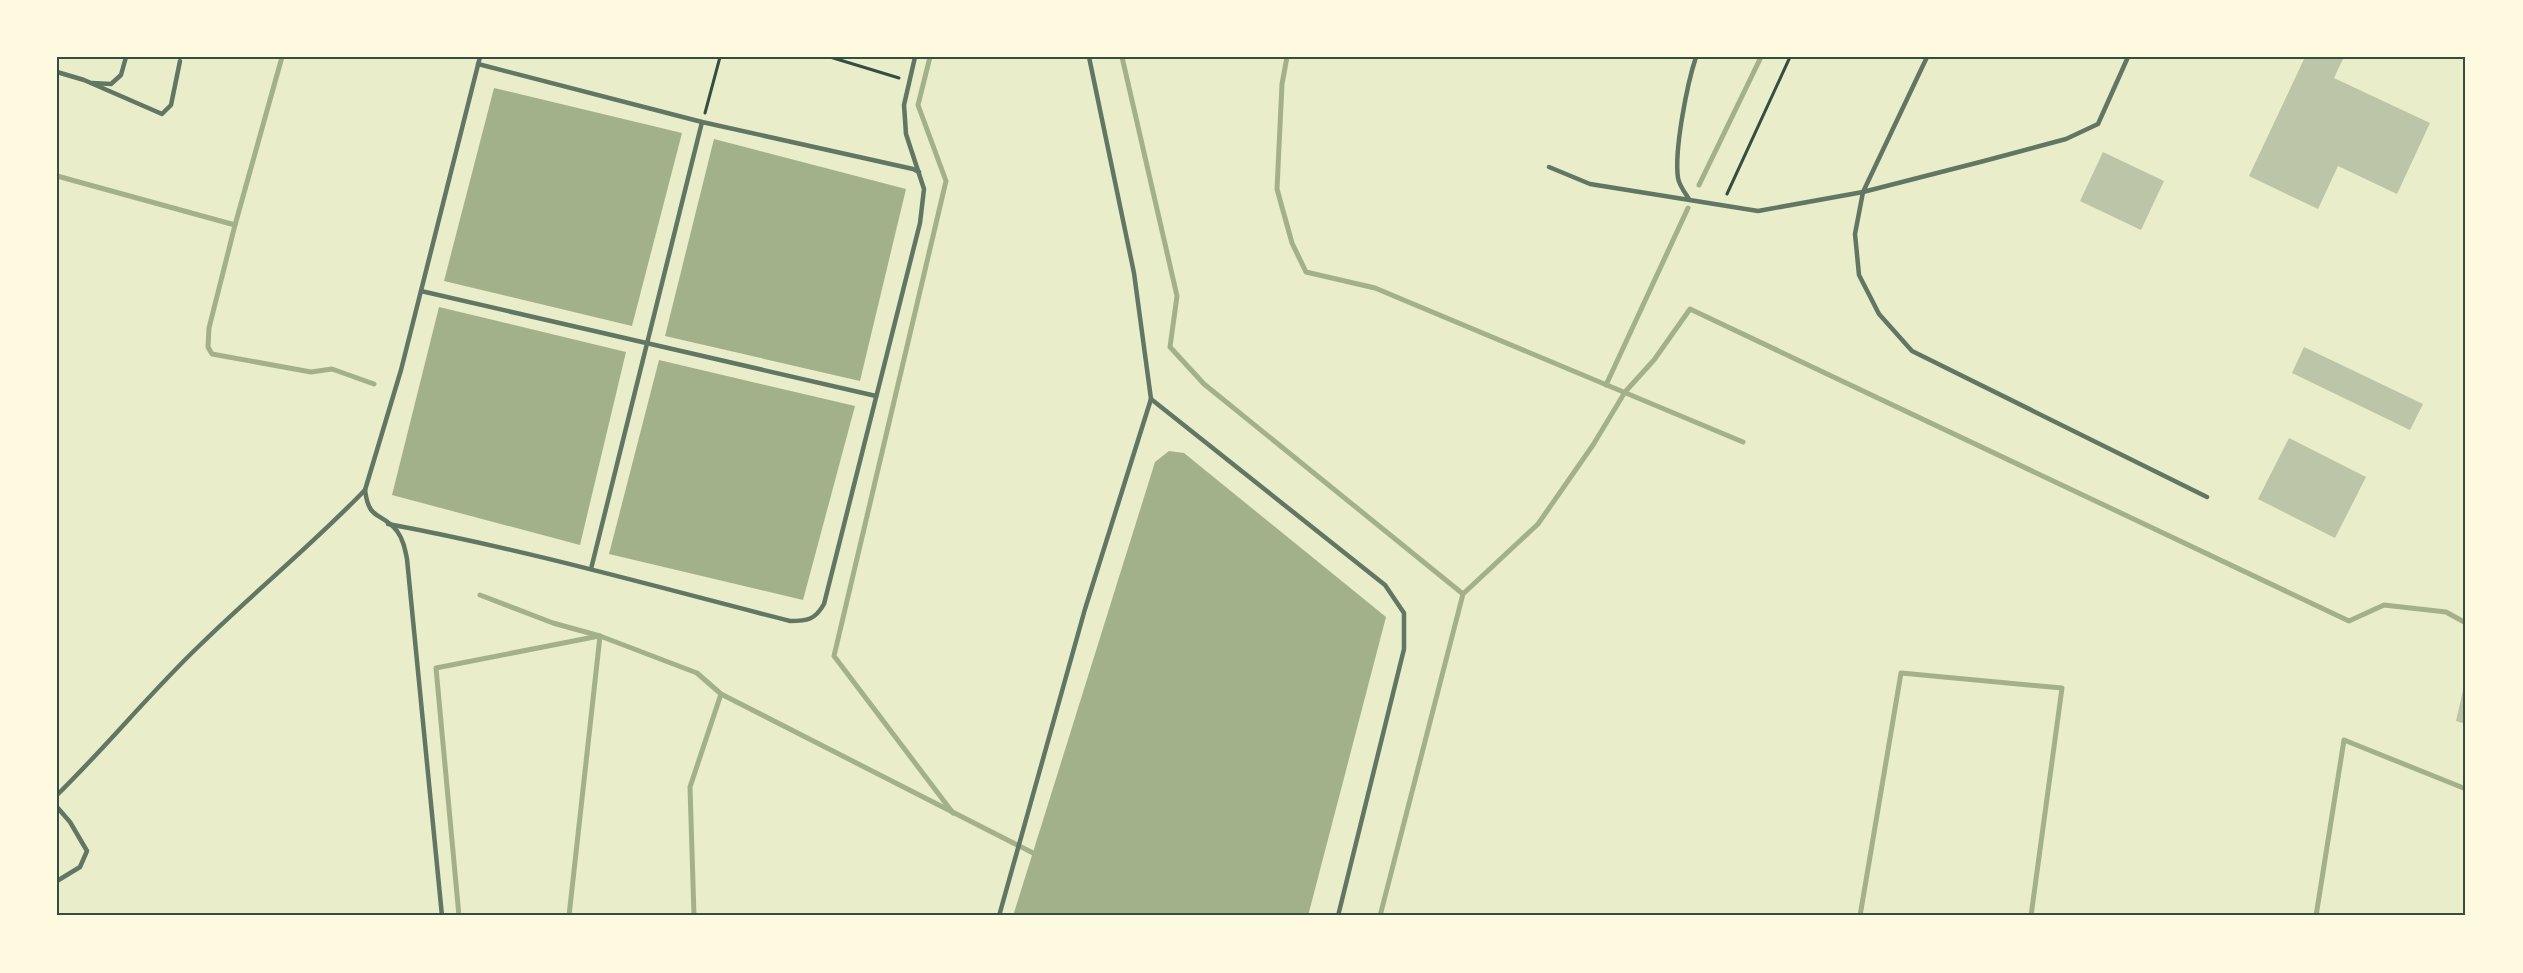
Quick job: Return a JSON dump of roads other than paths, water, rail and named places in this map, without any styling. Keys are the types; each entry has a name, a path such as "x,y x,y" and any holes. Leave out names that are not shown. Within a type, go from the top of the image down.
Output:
{"lane":[{"path":"90,82 111,84 121,75 126,57"},
{"path":"442,916 407,559 404,544 396,530 367,506 365,490 401,370 480,57"},
{"path":"388,524 440,533 591,569 790,621 809,621 818,615 824,604 920,223 924,189 906,134 904,105 915,57"},
{"path":"999,916 1085,609 1151,399 1134,273 1089,57"},
{"path":"1689,199 1678,181 1677,163 1685,104 1696,57"},
{"path":"1927,57 1863,192 1855,234 1859,274 1879,314 1912,351 2207,496"},
{"path":"1549,167 1590,184 1758,211 1863,192 2066,139 2098,124 2128,57"},
{"path":"57,72 90,82 162,114 171,105 180,61"},
{"path":"478,64 702,122 919,172"},
{"path":"591,569 702,122"},
{"path":"421,291 876,396"},
{"path":"1151,399 1384,585 1404,613 1404,649 1338,916"},
{"path":"57,795 199,646 266,583 322,535 365,490"},
{"path":"57,807 70,822 87,851 80,867 57,881"}],"waterway":[{"path":"282,57 235,225 209,328 208,347 212,354 311,372 332,369 374,384"},
{"path":"930,57 918,105 946,181 834,656 953,813"},
{"path":"1122,57 1177,296 1170,347 1204,384 1463,594"},
{"path":"1287,57 1282,84 1277,189 1292,243 1306,272 1375,288 1743,442"},
{"path":"1699,185 1761,57"},
{"path":"57,176 235,225"},
{"path":"1606,385 1688,208"},
{"path":"1380,916 1463,594 1538,524 1593,445 1625,392 1654,360 1690,309 2349,621 2384,605 2446,612 2466,623"},
{"path":"480,595 553,623 600,636 697,673 721,694 1037,855"},
{"path":"459,916 436,668 599,636"},
{"path":"569,916 600,636"},
{"path":"1860,916 1901,673 2062,688 2031,916"},
{"path":"694,916 690,787 721,694"},
{"path":"2316,916 2344,740 2466,789"}]}
